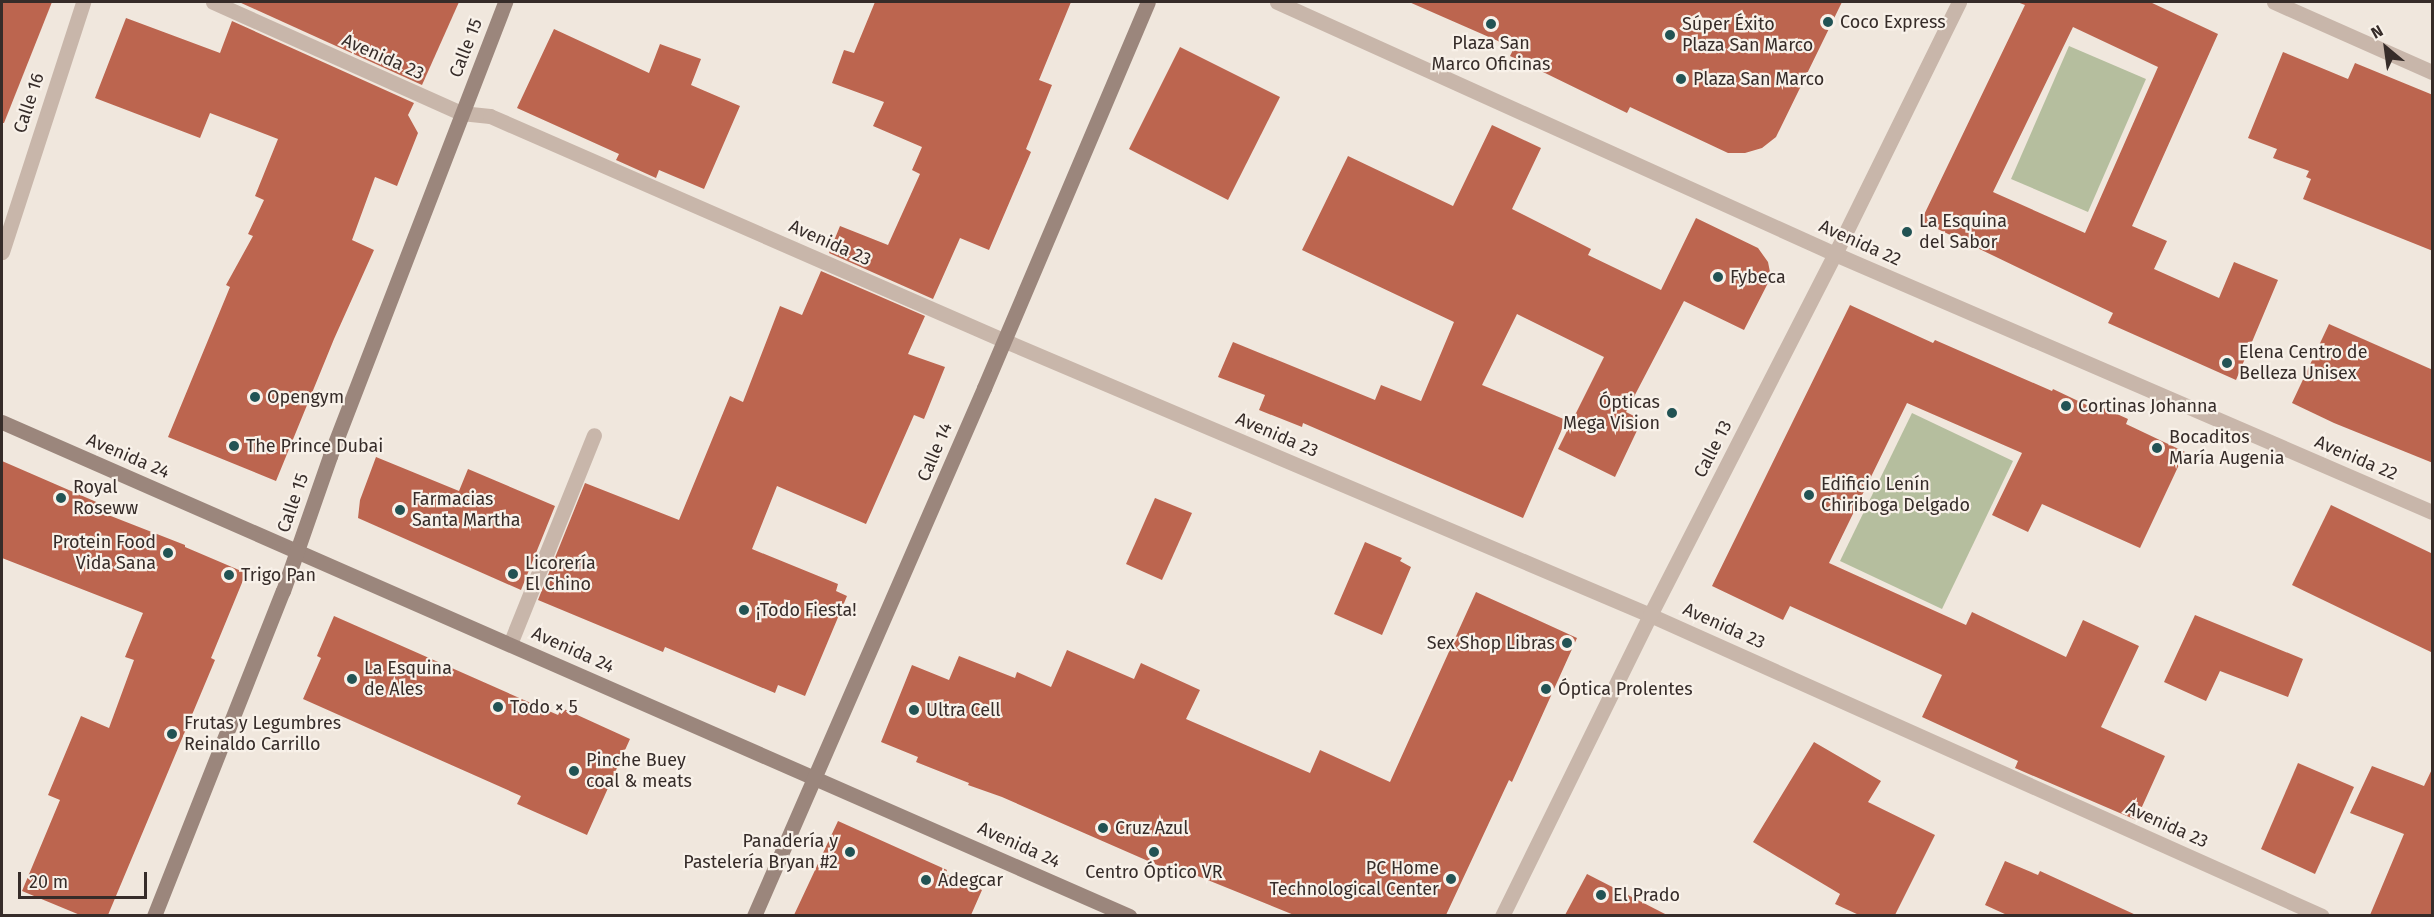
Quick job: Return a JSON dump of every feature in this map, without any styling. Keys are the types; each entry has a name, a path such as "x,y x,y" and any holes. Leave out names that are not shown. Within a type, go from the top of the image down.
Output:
{"street":[{"name":"Calle 16","path":"2,252 83,2"},
{"name":"Avenida 23","path":"213,2 461,113 490,116 1003,340 1650,615 2322,915"},
{"name":"Calle 15","path":"154,915 297,550 330,456 505,2"},
{"name":"Calle 14","path":"754,915 1148,2"},
{"name":"Avenida 22","path":"1276,2 1835,254 2433,512"},
{"name":"Calle 13","path":"1502,915 1650,615 1835,254 1959,2"},
{"path":"2274,2 2433,72"},
{"name":"Avenida 24","path":"2,423 1129,915"},
{"path":"510,644 594,435"}],"green space":[{"path":"2069,46 2146,79 2088,212 2011,179"},
{"path":"1912,413 2013,461 1942,609 1840,561"}],"building":[{"path":"2,2 52,2 4,123 2,123"},
{"path":"239,2 459,2 422,85"},
{"path":"875,2 1071,2 1039,80 1052,85 1026,149 1031,152 989,250 960,238 933,299 829,253 840,226 888,245 920,174 912,170 922,147 873,126 884,102 832,83 844,50 854,53"},
{"name":"Plaza San Marco","path":"1409,2 1842,2 1776,137 1762,148 1745,153 1728,153 1630,107 1627,113 1510,56 1514,48"},
{"path":"2017,2 2150,2 2218,34 2132,226 2167,241 2154,269 2219,298 2234,262 2278,280 2236,380 2108,323 2113,313 1921,221 2025,5","holes":["2073,27 2158,67 2085,233 1993,192"]},
{"path":"126,18 220,53 232,21 414,103 408,115 418,133 397,186 375,177 352,240 374,250 334,339 276,481 168,437 230,287 226,285 253,236 248,234 264,200 255,196 278,139 210,113 200,138 95,98"},
{"path":"554,29 649,73 660,44 701,59 691,85 740,106 704,189 659,170 656,178 616,160 619,154 517,108"},
{"path":"1180,47 1280,97 1228,200 1129,149"},
{"path":"2283,52 2348,79 2355,63 2433,95 2433,251 2303,199 2311,179 2306,177 2309,171 2273,158 2277,149 2248,138"},
{"path":"1492,125 1541,148 1512,209 1591,249 1588,255 1661,290 1696,218 1758,248 1768,262 1770,272 1769,281 1744,330 1684,301 1626,412 1642,420 1615,477 1558,449 1604,357 1517,314 1482,385 1566,420 1523,518 1303,423 1302,427 1259,410 1265,395 1218,377 1233,342 1375,400 1381,385 1421,401 1454,322 1302,250 1348,156 1453,206"},
{"path":"821,271 925,316 908,354 945,367 924,419 914,415 866,524 777,486 752,549 838,584 836,591 847,596 805,696 778,685 775,693 665,647 663,652 538,600 585,483 679,520 730,396 743,402 780,306 802,315"},
{"path":"1850,305 1933,343 1935,340 2095,409 2097,405 2128,419 2126,424 2185,452 2140,548 2042,504 2028,532 1992,515 2022,453 1907,403 1829,563 1966,625 1972,612 2066,657 2083,620 2139,646 2101,727 2165,756 2136,820 2015,768 2018,761 1922,717 1942,675 1790,606 1783,620 1712,586"},
{"path":"2329,324 2433,370 2433,463 2334,423 2292,403"},
{"path":"376,457 459,491 468,469 555,506 521,590 358,518 360,500"},
{"path":"2,461 101,504 98,511 185,545 185,547 246,573 211,658 215,660 108,915 80,915 22,891 60,800 48,795 81,716 109,728 134,660 125,657 143,613 2,558"},
{"path":"1155,498 1192,513 1162,580 1126,564"},
{"path":"2331,505 2433,554 2433,653 2292,585"},
{"path":"1365,542 1402,558 1400,561 1411,567 1382,635 1334,614"},
{"path":"1476,592 1577,638 1512,782 1509,780 1446,915 1294,915 1173,866 1171,871 916,762 918,757 881,742 912,665 949,680 959,656 1015,678 1017,672 1051,687 1067,650 1134,679 1141,663 1200,690 1186,719 1310,773 1320,750 1390,782"},
{"path":"2195,615 2303,659 2288,697 2220,671 2206,701 2164,682"},
{"path":"334,616 558,715 562,708 630,739 587,835 517,804 521,796 303,699 321,658 317,656"},
{"path":"1814,742 1881,781 1868,802 1935,835 1895,915 1859,915 1835,904 1840,894 1753,842"},
{"path":"2298,763 2354,787 2315,874 2261,849"},
{"path":"2372,766 2424,786 2433,767 2433,915 2370,915 2404,834 2350,813"},
{"path":"838,821 947,870 945,874 982,890 971,915 794,915"},
{"path":"2005,861 2038,875 2040,871 2136,915 2007,915 1985,905"},
{"name":"El Prado","path":"1587,874 1667,915 1565,915"}],"place":[{"name":"Coco Express","path":"1828,22"},
{"name":"Plaza San Marco Oficinas","path":"1491,24"},
{"name":"Súper Éxito Plaza San Marco","path":"1670,35"},
{"name":"Plaza San Marco","path":"1681,79"},
{"name":"La Esquina del Sabor","path":"1907,232"},
{"name":"Fybeca","path":"1718,277"},
{"name":"Elena Centro de Belleza Unisex","path":"2227,363"},
{"name":"Opengym","path":"255,397"},
{"name":"Cortinas Johanna","path":"2066,406"},
{"name":"Ópticas Mega Vision","path":"1672,413"},
{"name":"The Prince Dubai","path":"234,446"},
{"name":"Bocaditos María Augenia","path":"2157,448"},
{"name":"Edificio Lenín Chiriboga Delgado","path":"1809,495"},
{"name":"Royal Roseww","path":"61,498"},
{"name":"Farmacias Santa Martha","path":"400,510"},
{"name":"Protein Food Vida Sana","path":"168,553"},
{"name":"Licorería El Chino","path":"513,574"},
{"name":"Trigo Pan","path":"229,575"},
{"name":"¡Todo Fiesta!","path":"744,610"},
{"name":"Sex Shop Libras","path":"1567,643"},
{"name":"La Esquina de Ales","path":"352,679"},
{"name":"Óptica Prolentes","path":"1546,689"},
{"name":"Todo × 5","path":"498,707"},
{"name":"Ultra Cell","path":"914,710"},
{"name":"Frutas y Legumbres Reinaldo Carrillo","path":"172,734"},
{"name":"Pinche Buey coal & meats","path":"574,771"},
{"name":"Cruz Azul","path":"1103,828"},
{"name":"Panadería y Pastelería Bryan #2","path":"850,852"},
{"name":"Centro Óptico VR","path":"1154,852"},
{"name":"PC Home Technological Center","path":"1451,879"},
{"name":"Adegcar","path":"926,880"},
{"name":"El Prado","path":"1601,895"}]}
